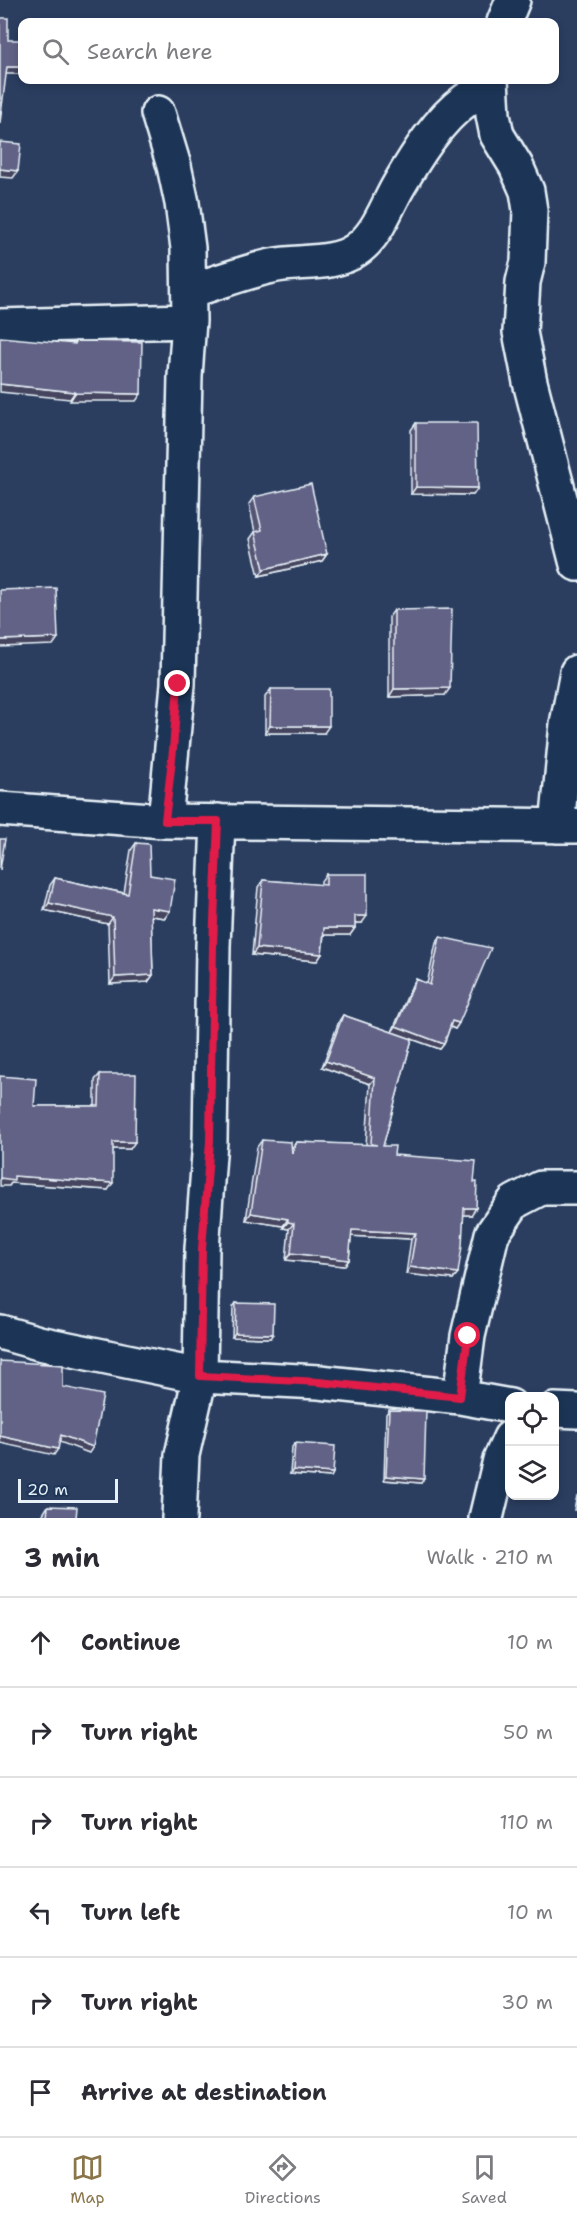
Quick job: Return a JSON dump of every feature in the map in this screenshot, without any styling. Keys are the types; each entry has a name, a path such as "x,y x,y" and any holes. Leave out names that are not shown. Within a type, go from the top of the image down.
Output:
{"street":[{"path":"506,18 513,0"},
{"path":"0,326 189,306 272,266 297,261 341,258 367,241 398,186 437,129 466,100 490,84"},
{"path":"491,84 497,135 516,166 526,191 530,232 520,332 530,382 577,564"},
{"path":"158,113 174,166 189,248 178,684 165,821"},
{"path":"0,809 165,821 567,826 567,724 577,672"},
{"path":"179,1518 183,1455 200,1376 202,1249 210,1141 213,946 218,821"},
{"path":"460,1397 468,1336 492,1234 514,1202 523,1197 541,1188 577,1188"},
{"path":"0,1332 39,1343 200,1376 319,1382 460,1397 505,1405"},
{"path":"559,1410 577,1412"},
{"path":"486,1518 500,1460 506,1446"}],"building":[{"path":"0,18 8,18 8,40 18,40 18,67 7,67 0,123"},
{"path":"0,142 21,144 18,171 0,169"},
{"path":"0,337 75,344 75,341 142,342 141,394 75,393 0,384"},
{"path":"416,423 477,423 478,488 416,487"},
{"path":"311,484 327,554 264,569 255,532 262,530 254,497"},
{"path":"56,588 58,638 0,640 0,590"},
{"path":"452,609 450,688 394,689 394,610"},
{"path":"271,689 329,689 329,726 270,726"},
{"path":"0,839 5,839 0,870"},
{"path":"136,843 149,844 150,875 175,879 170,911 151,908 153,975 115,977 113,917 49,903 55,878 128,894"},
{"path":"326,874 367,874 367,916 355,916 355,928 324,928 322,954 257,948 263,880 326,885"},
{"path":"440,937 491,948 459,1023 452,1021 444,1044 396,1026 416,979 430,985"},
{"path":"343,1015 412,1039 383,1146 395,1146 394,1155 476,1161 474,1182 477,1182 476,1208 464,1208 458,1273 410,1267 416,1233 352,1230 349,1260 291,1253 294,1223 288,1222 288,1219 251,1213 262,1140 291,1142 292,1154 296,1142 377,1145 371,1144 375,1078 326,1061"},
{"path":"100,1074 136,1074 135,1142 113,1142 113,1183 14,1176 14,1180 0,1178 0,1076 36,1079 34,1106 99,1106"},
{"path":"236,1303 274,1304 273,1334 235,1333"},
{"path":"0,1361 63,1365 63,1387 103,1395 93,1447 61,1435 58,1449 0,1436"},
{"path":"389,1410 426,1411 424,1479 386,1476"},
{"path":"295,1443 335,1446 333,1473 293,1470"},
{"path":"48,1506 77,1507 76,1518 47,1518"}],"route":[{"path":"178,684 165,821 218,821 213,946 210,1141 202,1249 200,1376 319,1382 460,1397 468,1336"}]}
